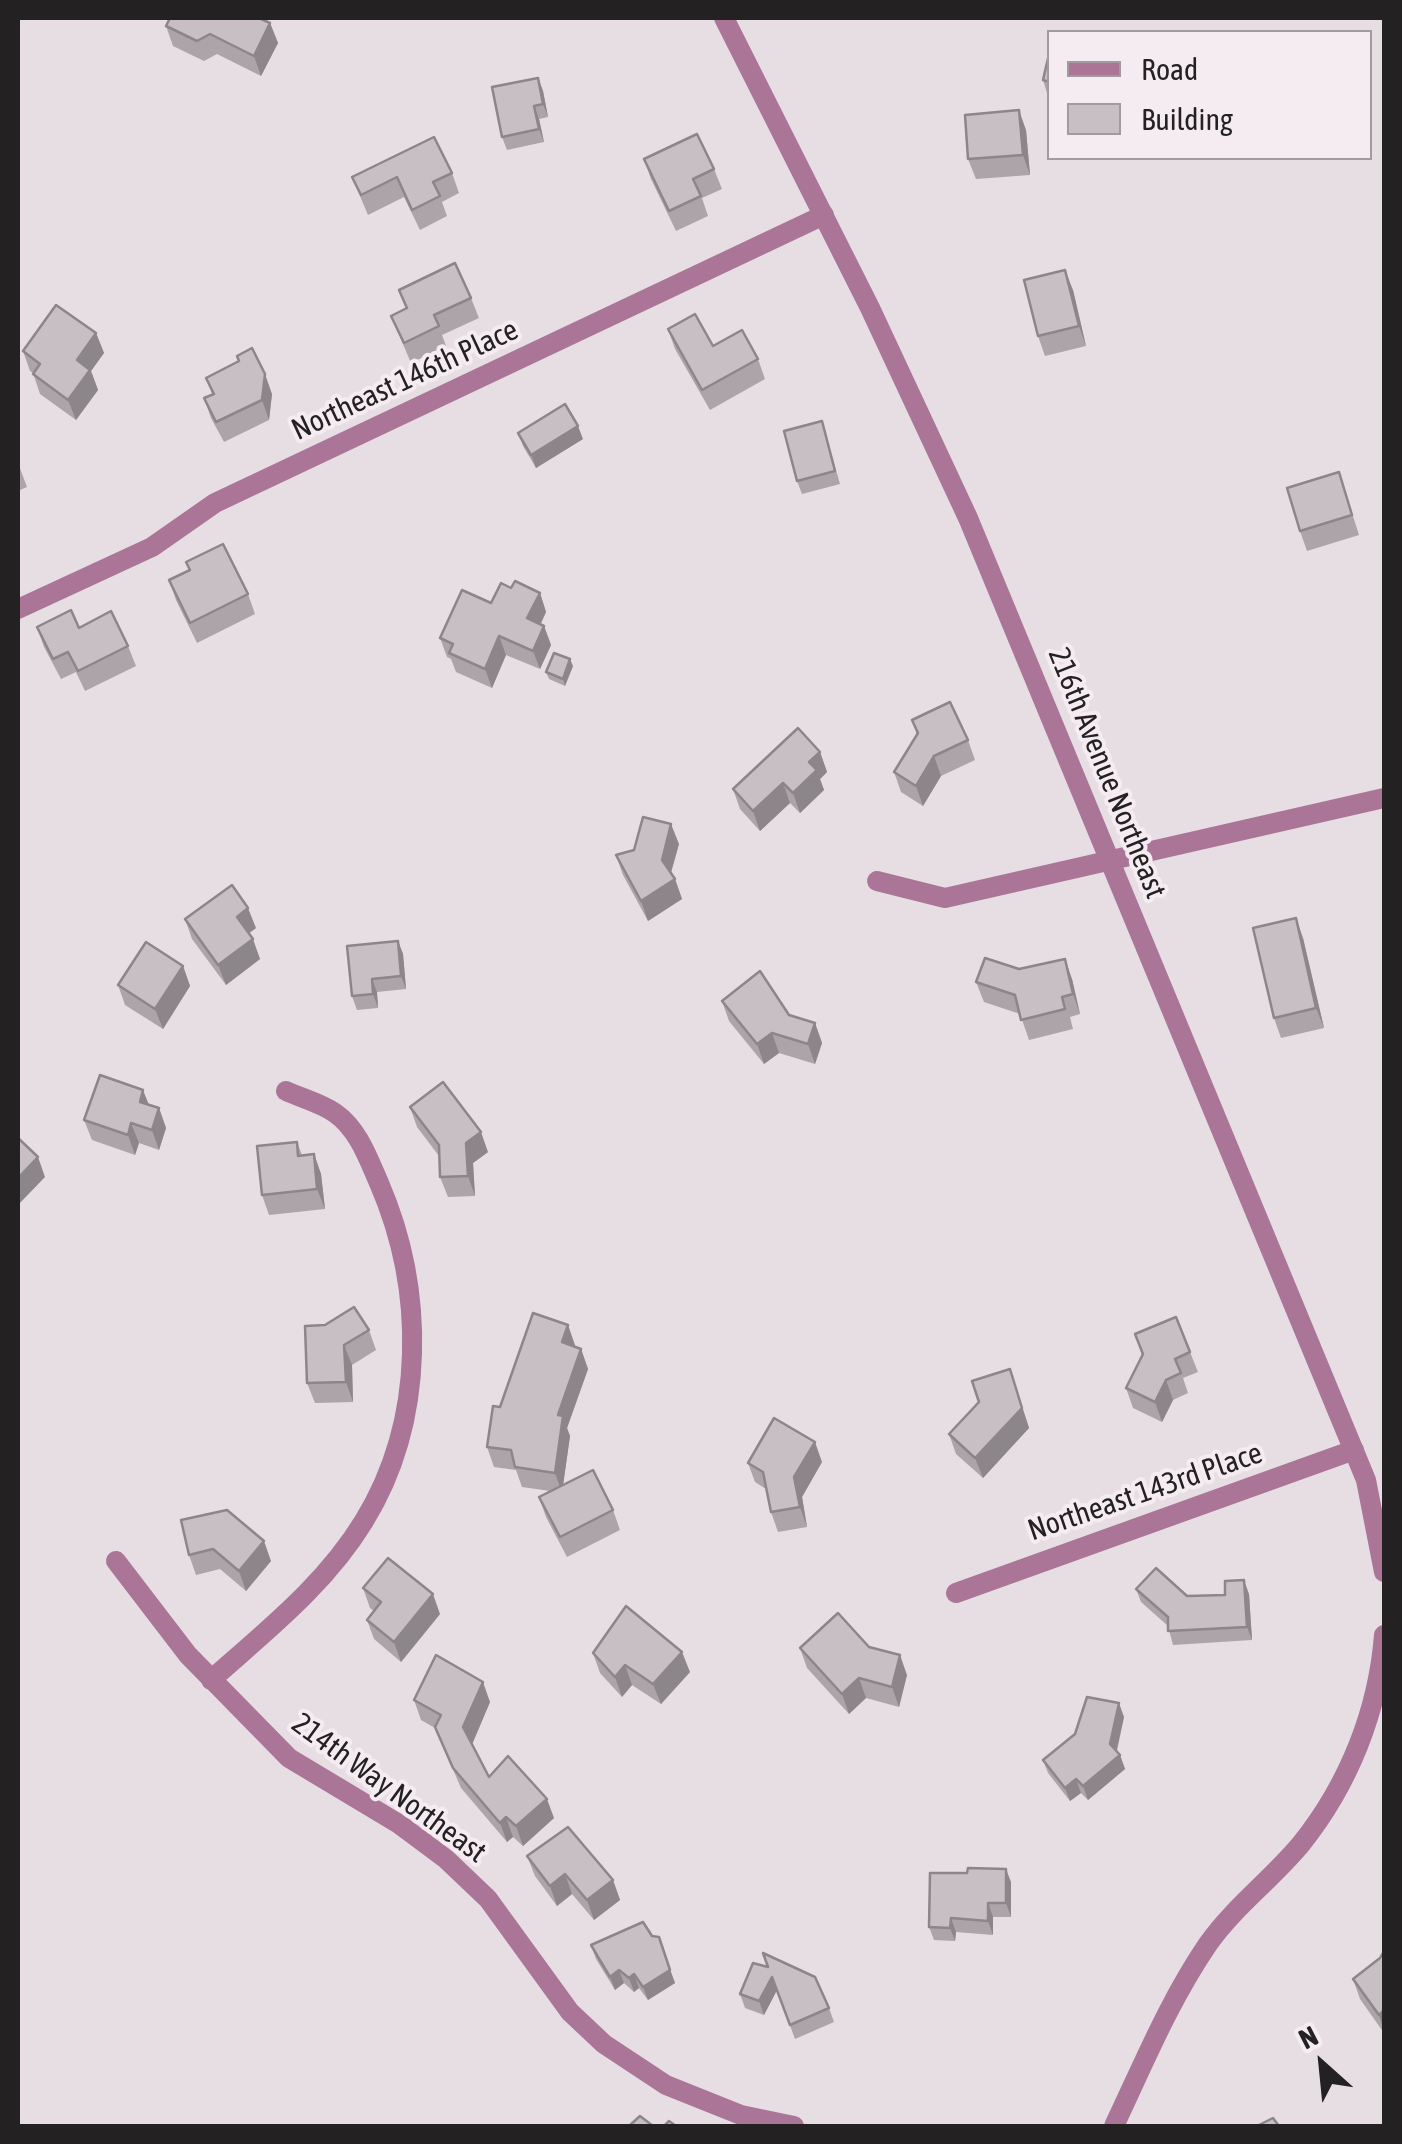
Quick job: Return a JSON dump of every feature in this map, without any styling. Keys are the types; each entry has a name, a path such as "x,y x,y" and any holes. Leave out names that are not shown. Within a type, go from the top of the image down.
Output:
{"street":[{"name":"216th Avenue Northeast","path":"724,18 824,215 968,518 1354,1450 1375,1510 1384,1572"},
{"name":"Northeast 146th Place","path":"18,609 152,547 215,503 824,215"},
{"path":"878,880 945,898 1384,798"},
{"path":"211,1680 320,1581 366,1519 404,1425 414,1322 396,1221 362,1143 336,1114 286,1091"},
{"name":"Northeast 143rd Place","path":"956,1594 1354,1450"},
{"name":"214th Way Northeast","path":"116,1560 211,1680 289,1758 399,1824 446,1859 508,1922 570,2012 604,2044 666,2085 741,2116 794,2126"},
{"path":"1114,2126 1188,1974 1211,1939 1302,1843 1348,1772 1376,1688 1384,1635"}],"building":[{"path":"170,18 259,18 270,23 254,56 210,34 197,41 166,26"},
{"path":"538,78 543,104 534,106 539,129 502,137 492,87"},
{"path":"1019,110 1023,155 968,159 965,115"},
{"path":"697,134 714,169 693,179 701,196 669,211 644,159"},
{"path":"434,137 452,173 433,182 440,196 412,210 397,177 361,195 352,177"},
{"path":"455,263 471,298 434,315 439,326 404,343 391,316 407,308 399,290"},
{"path":"1065,270 1079,326 1038,336 1024,280"},
{"path":"56,305 96,333 77,360 90,370 68,400 33,374 40,364 23,351"},
{"path":"695,314 713,346 742,330 758,359 702,390 668,329"},
{"path":"252,348 265,374 262,400 216,422 204,398 214,394 206,378 239,361 237,356"},
{"path":"565,404 578,426 531,455 518,433"},
{"path":"822,421 835,471 797,481 784,431"},
{"path":"1339,472 1352,515 1300,531 1287,488"},
{"path":"223,544 248,594 190,623 169,580 190,570 186,562"},
{"path":"515,581 540,593 527,618 544,626 533,651 499,636 485,669 449,653 453,644 440,638 462,590 491,603 501,583 511,588"},
{"path":"71,610 79,628 111,611 128,646 78,671 68,652 53,659 37,627"},
{"path":"554,653 570,659 563,679 546,672"},
{"path":"950,702 968,740 934,756 916,786 894,772 918,733 912,720"},
{"path":"798,728 820,752 809,762 817,770 793,793 783,783 753,811 733,789"},
{"path":"643,817 671,824 662,860 675,879 641,901 616,855 634,850"},
{"path":"232,885 248,908 237,917 253,939 218,965 185,919"},
{"path":"1296,918 1316,1008 1274,1018 1253,928"},
{"path":"398,941 401,976 372,979 373,994 352,996 347,946"},
{"path":"146,942 183,966 155,1009 118,985"},
{"path":"985,958 1019,969 1065,959 1073,994 1062,997 1065,1009 1021,1020 1015,995 976,982"},
{"path":"760,971 789,1015 815,1023 808,1044 772,1033 757,1044 722,1001"},
{"path":"100,1075 143,1090 140,1102 159,1108 152,1130 131,1123 128,1135 84,1120"},
{"path":"443,1082 481,1132 466,1143 468,1176 440,1177 439,1145 410,1107"},
{"path":"18,1138 38,1157 18,1178"},
{"path":"297,1142 298,1156 314,1154 317,1189 262,1195 257,1146"},
{"path":"354,1307 369,1330 344,1345 346,1382 307,1383 305,1326 325,1325"},
{"path":"533,1313 568,1325 562,1342 581,1349 558,1415 563,1416 555,1473 515,1467 511,1450 487,1447 493,1406 500,1407"},
{"path":"1176,1317 1190,1352 1175,1359 1181,1373 1166,1380 1155,1402 1126,1388 1143,1354 1135,1334"},
{"path":"1010,1369 1022,1408 975,1458 949,1434 979,1402 972,1381"},
{"path":"774,1418 815,1442 794,1477 800,1507 771,1512 763,1472 748,1463"},
{"path":"593,1470 613,1510 560,1537 539,1497"},
{"path":"227,1510 264,1541 239,1571 213,1549 189,1555 181,1520"},
{"path":"388,1558 433,1594 394,1642 367,1620 381,1602 363,1588"},
{"path":"1156,1568 1187,1596 1225,1595 1225,1581 1244,1580 1247,1627 1168,1631 1168,1617 1136,1589"},
{"path":"626,1606 682,1652 653,1684 625,1665 615,1677 593,1653"},
{"path":"838,1613 869,1647 900,1655 892,1687 859,1678 842,1694 800,1648"},
{"path":"436,1655 483,1682 463,1727 489,1777 508,1756 547,1799 516,1826 506,1817 500,1823 453,1768 435,1727 441,1715 414,1700"},
{"path":"1087,1697 1119,1703 1110,1744 1120,1755 1083,1786 1076,1779 1065,1788 1043,1760 1075,1734"},
{"path":"568,1827 613,1880 587,1900 565,1874 550,1886 527,1856"},
{"path":"968,1868 1006,1869 1006,1903 988,1903 988,1921 951,1918 950,1928 929,1927 930,1873 967,1873"},
{"path":"643,1922 652,1936 659,1937 670,1970 643,1987 634,1974 629,1978 619,1970 610,1977 591,1945"},
{"path":"1384,1951 1384,2010 1379,2015 1353,1979"},
{"path":"763,1953 815,1977 829,2008 790,2025 772,1977 759,2001 740,1994 753,1963 768,1967"},
{"path":"640,2116 653,2126 629,2126"},
{"path":"1273,2118 1279,2126 1257,2126"}]}
